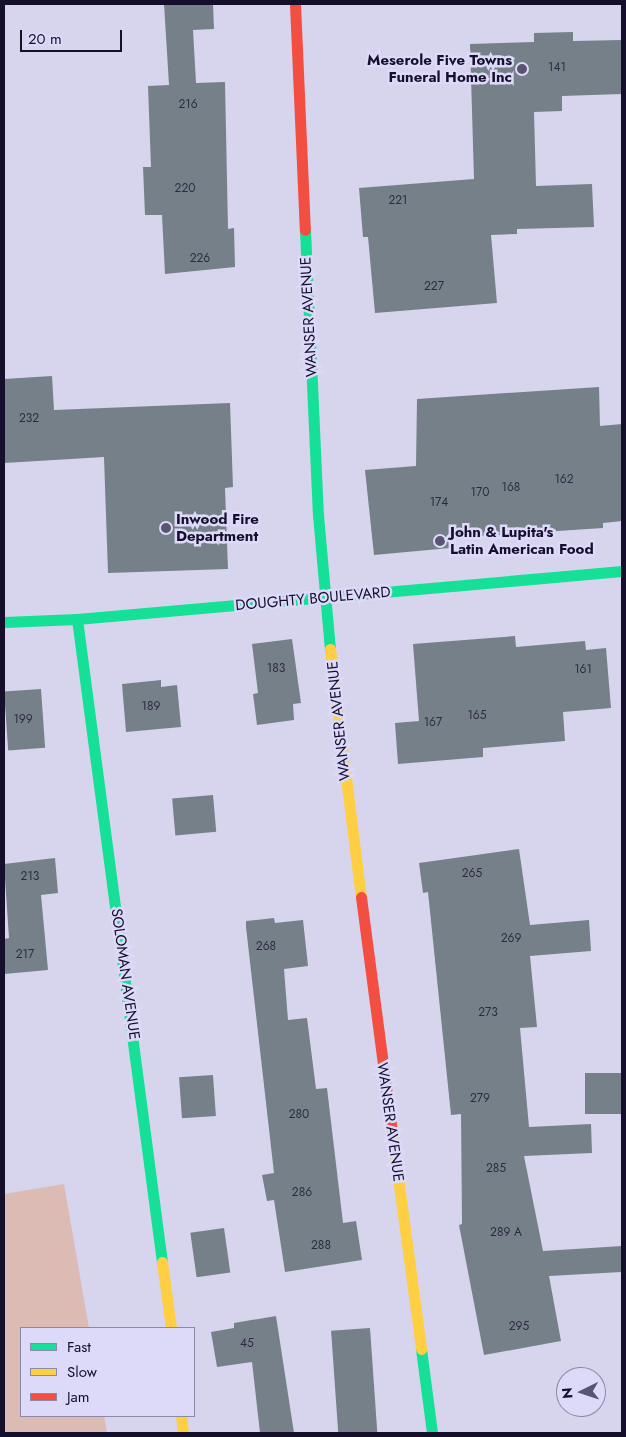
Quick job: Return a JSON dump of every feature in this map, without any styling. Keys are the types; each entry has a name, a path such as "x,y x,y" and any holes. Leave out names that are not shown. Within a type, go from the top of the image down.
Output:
{"street":[{"name":"WANSER AVENUE","path":"295,4 318,515 327,598 334,698 432,1433"},
{"name":"DOUGHTY BOULEVARD","path":"4,622 77,620 622,571"},
{"name":"SOLOMAN AVENUE","path":"77,620 171,1327"},
{"path":"181,1417 183,1433"}],"shaded area":[{"path":"64,1184 89,1327 20,1327 20,1417 104,1417 107,1433 4,1433 4,1194"}],"building":[{"path":"164,4 213,4 214,29 193,30 196,83 225,82 228,229 234,228 235,267 165,274 162,215 145,215 143,167 151,167 148,86 169,85"},
{"path":"573,32 573,41 622,40 622,94 562,96 562,111 534,112 536,186 592,184 594,227 517,229 517,234 491,235 497,303 375,313 368,237 363,237 359,188 474,179 470,44 534,42 534,33"},
{"name":"Inwood Fire Department","path":"52,376 54,410 230,403 233,487 225,488 228,569 108,573 104,457 4,463 4,379"},
{"path":"599,387 600,426 622,424 622,521 603,523 603,528 449,538 450,548 374,555 365,470 416,466 417,399"},
{"path":"515,636 516,647 585,641 586,650 606,648 611,708 563,712 565,741 483,748 483,757 398,764 395,723 419,721 413,644"},
{"path":"292,639 301,703 293,704 294,720 257,725 253,694 258,693 252,644"},
{"path":"161,680 161,687 177,685 181,727 126,732 122,684"},
{"path":"41,689 45,748 8,750 4,692"},
{"path":"213,795 216,832 175,835 172,799"},
{"path":"519,849 530,925 589,920 591,951 530,956 537,1027 520,1028 529,1127 591,1124 592,1153 524,1156 543,1251 622,1246 622,1272 549,1276 561,1341 484,1355 459,1225 462,1224 461,1114 451,1115 428,892 423,893 419,863"},
{"path":"55,858 58,893 41,895 48,970 4,974 4,939 9,938 4,864"},
{"path":"274,918 275,923 303,920 308,966 284,969 288,1020 307,1018 316,1089 327,1088 343,1223 356,1221 362,1260 285,1272 274,1200 267,1201 262,1175 274,1173 246,927 246,921"},
{"path":"585,1073 622,1073 622,1114 585,1114"},
{"path":"213,1075 216,1116 182,1118 179,1077"},
{"path":"224,1228 230,1273 197,1277 190,1233"},
{"path":"276,1316 294,1433 260,1433 252,1362 217,1367 211,1332 234,1328 234,1323"},
{"path":"370,1328 377,1433 338,1433 331,1331"}],"traffic: fast":[{"path":"305,230 318,515 330,649"},
{"path":"4,622 77,619 622,571"},
{"path":"77,619 162,1262"},
{"path":"421,1349 432,1433"}],"traffic: slow":[{"path":"330,649 361,897"},
{"path":"391,1126 421,1349"},
{"path":"162,1262 171,1327"},
{"path":"181,1417 183,1433"}],"traffic: jam":[{"path":"295,4 305,230"},
{"path":"361,897 391,1126"}],"place":[{"name":"Meserole Five Towns Funeral Home Inc","path":"522,69"},
{"name":"Inwood Fire Department","path":"166,528"},
{"name":"John & Lupita's Latin American Food","path":"440,541"}]}
